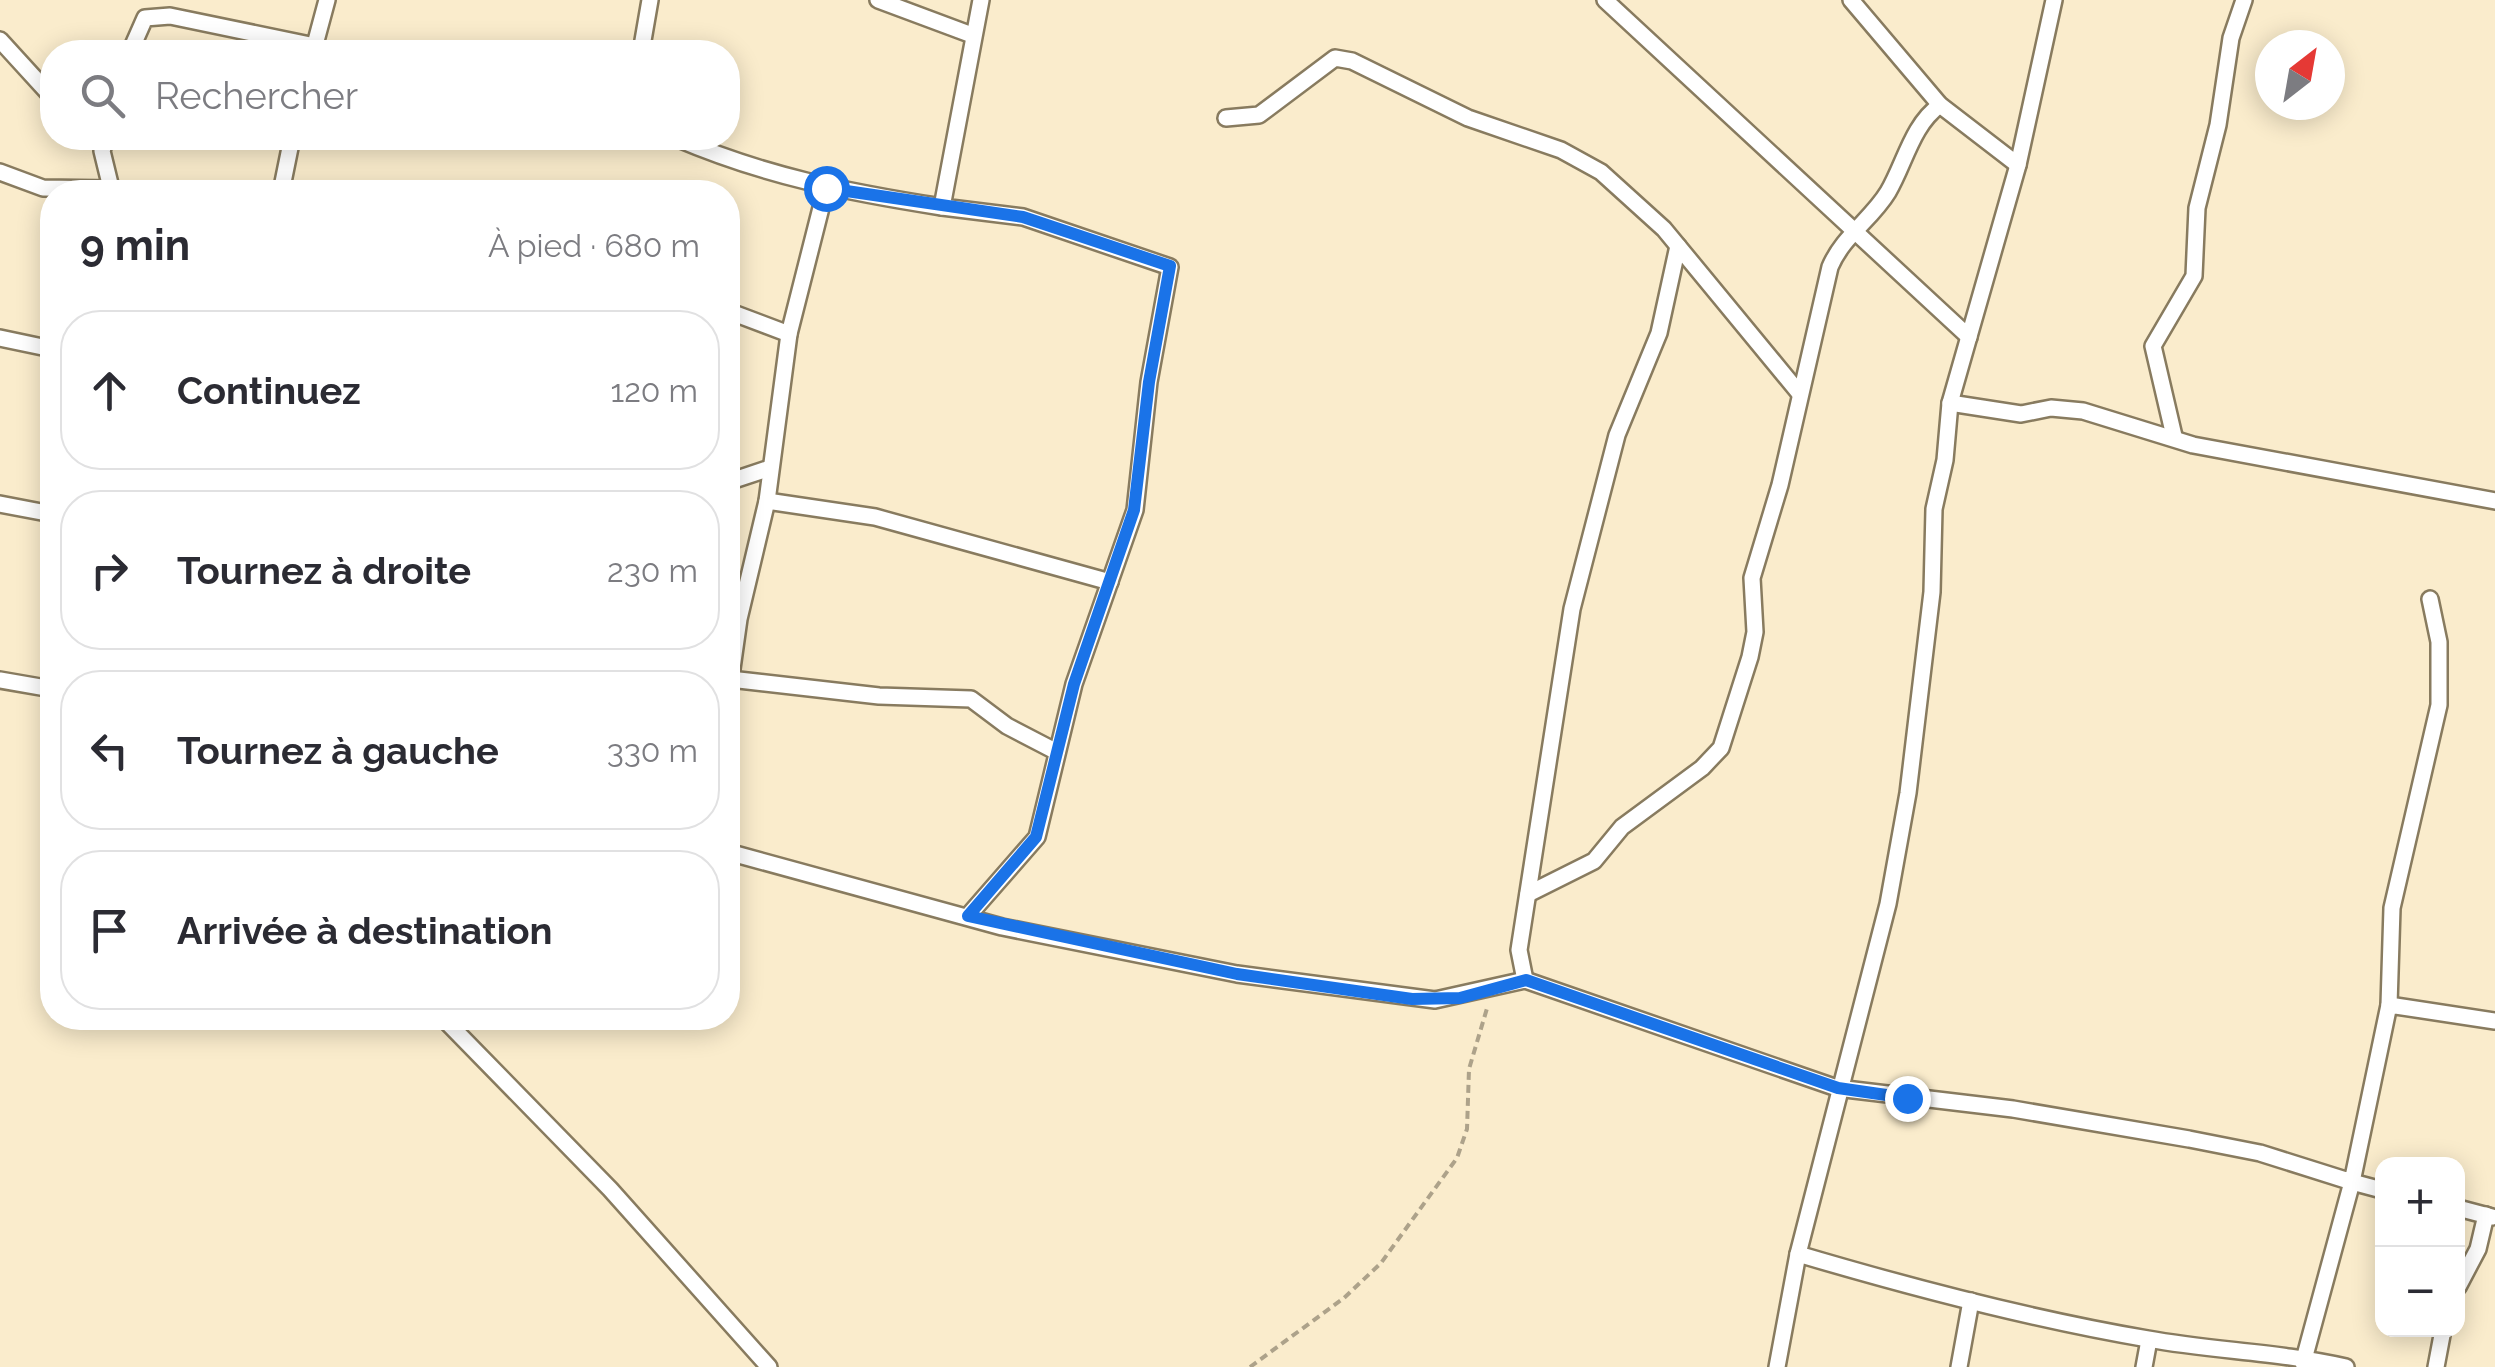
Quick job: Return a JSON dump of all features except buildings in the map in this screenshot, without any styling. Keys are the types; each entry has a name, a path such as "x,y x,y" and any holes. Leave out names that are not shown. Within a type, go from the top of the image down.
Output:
{"street":[{"path":"316,40 327,0"},
{"path":"642,40 650,0"},
{"path":"878,0 972,34"},
{"path":"942,207 981,0"},
{"path":"1605,0 1968,337"},
{"path":"1851,0 1940,104 2018,164"},
{"path":"1871,20 1875,0"},
{"path":"1777,1367 1798,1254 1888,904 1908,794 1932,592 1934,509 1945,460 1950,403 2018,164 2054,0"},
{"path":"2174,436 2152,346 2194,276 2196,208 2218,125 2231,38 2244,0"},
{"path":"135,40 144,18 170,16 275,40"},
{"path":"0,40 40,84"},
{"path":"1226,118 1259,114 1298,89 1322,64 1335,58 1352,61 1468,118 1584,161 1624,190 1678,246 1800,394"},
{"path":"1528,894 1594,861 1622,827 1702,768 1721,748 1750,657 1755,632 1752,578 1830,267 1853,230 1879,205 1926,115 1940,104"},
{"path":"105,150 111,180"},
{"path":"283,180 290,150"},
{"path":"704,150 744,167 826,188 1023,217 1170,266 1149,382 1134,510 1074,684 1036,837 968,916"},
{"path":"0,172 40,187"},
{"path":"740,611 767,501 789,334 826,188"},
{"path":"1526,980 1519,950 1572,609 1617,435 1659,333 1678,246"},
{"path":"740,316 789,334"},
{"path":"0,338 40,346"},
{"path":"1950,403 2020,414 2050,408 2083,411 2174,436 2194,446 2495,501"},
{"path":"740,478 770,468"},
{"path":"767,501 875,516 1110,582"},
{"path":"0,504 40,512"},
{"path":"2303,1362 2352,1182 2389,1004 2392,908 2439,704 2439,642 2430,599"},
{"path":"740,674 879,696 971,699 1007,726 1058,752"},
{"path":"0,680 40,687"},
{"path":"740,852 968,916 1237,974 1412,999 1460,998 1526,980 1838,1088 2013,1109 2174,1136 2260,1153 2375,1188"},
{"path":"2389,1004 2495,1021"},
{"path":"455,1030 610,1189 769,1367"},
{"path":"2465,1210 2490,1216 2465,1274"},
{"path":"1798,1254 1971,1301 2150,1340 2346,1367"},
{"path":"1959,1367 1971,1301"},
{"path":"2436,1367 2442,1337"},
{"path":"2144,1367 2150,1340"}],"path":[{"path":"1250,1367 1344,1298 1382,1264 1457,1158 1467,1129 1469,1069 1492,989"}],"route":[{"path":"826,188 1023,217 1170,266 1149,382 1134,510 1074,684 1036,837 968,916 1002,927 1237,974 1412,999 1460,998 1513,980 1526,980 1838,1088 1907,1098"}]}
